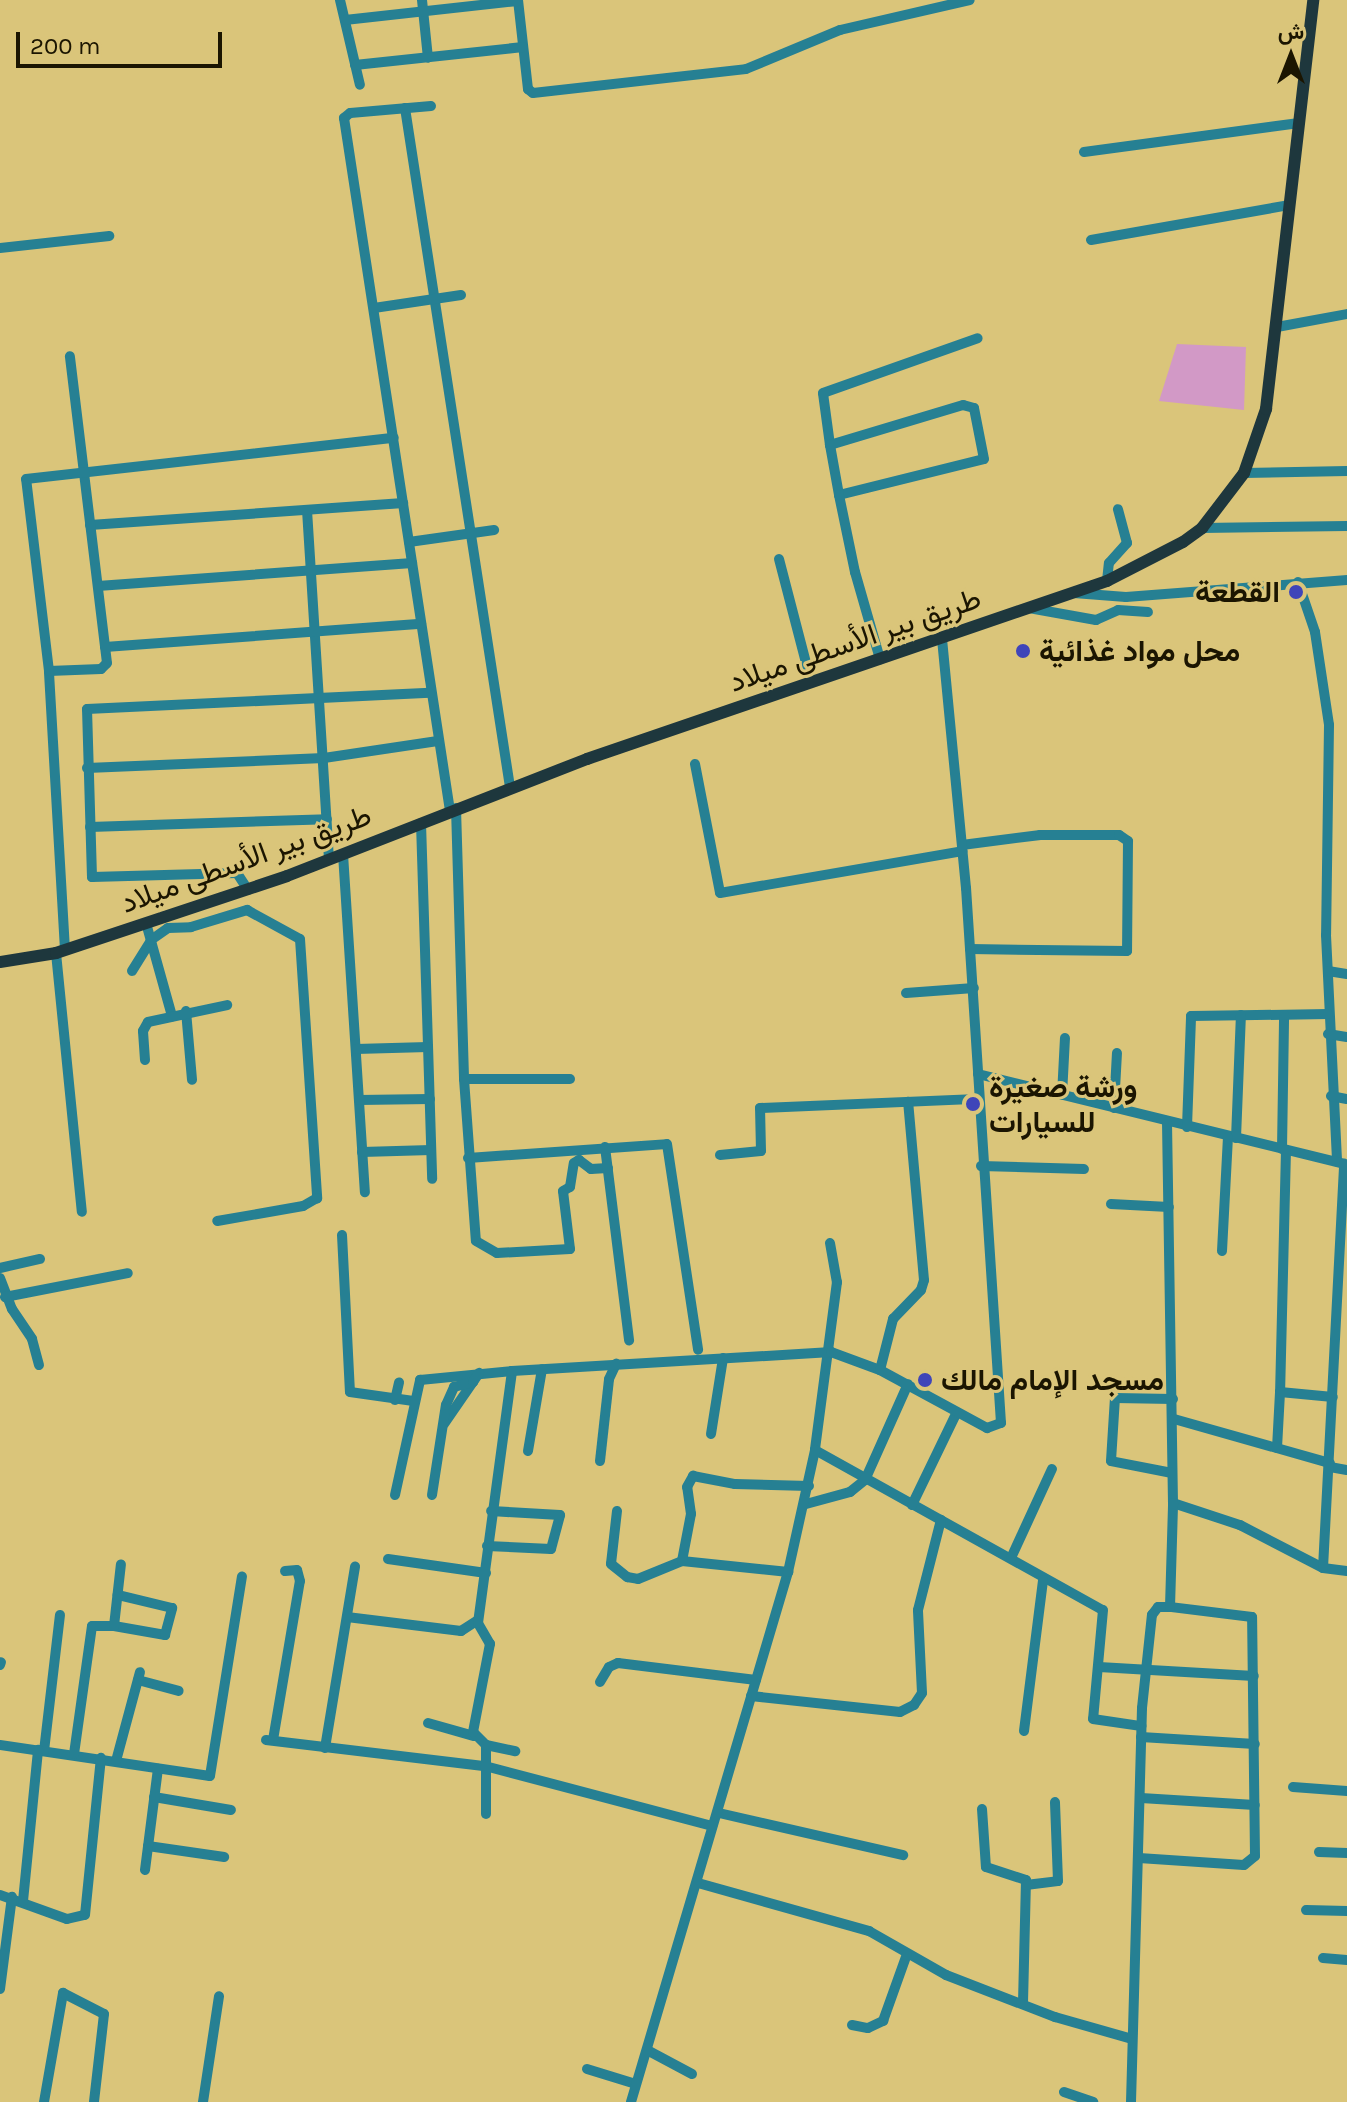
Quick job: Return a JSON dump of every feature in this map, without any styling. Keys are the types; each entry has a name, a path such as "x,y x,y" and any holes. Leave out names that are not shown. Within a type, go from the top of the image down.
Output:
{"main road":[{"name":"طريق بير الأسطى ميلاد","path":"0,962 60,952 248,890 510,787 1107,581 1159,558 1202,528 1244,473 1266,409 1313,0"}],"street":[{"path":"340,0 360,85"},
{"path":"345,20 422,6 518,0 528,89 533,93 746,69 840,30 970,0"},
{"path":"422,6 428,58"},
{"path":"355,65 523,47"},
{"path":"431,106 350,113 344,118 430,693 453,809 468,1158 476,1241 497,1253 570,1249 563,1191 570,1187 574,1163 579,1160 591,1169 608,1168"},
{"path":"405,108 510,787"},
{"path":"1084,152 1299,123"},
{"path":"1091,240 1290,205"},
{"path":"0,248 109,236"},
{"path":"374,308 461,295"},
{"path":"1277,327 1347,314"},
{"path":"880,659 839,495 823,393 978,338"},
{"path":"49,671 104,668 105,647 70,356"},
{"path":"830,445 968,404 974,408 985,453 981,461 839,495"},
{"path":"82,1212 60,952 49,671 25,481 32,475 84,475 394,438"},
{"path":"1244,473 1347,472"},
{"path":"90,525 403,503"},
{"path":"1107,581 1109,563 1127,543 1118,509"},
{"path":"307,510 329,859"},
{"path":"1202,528 1347,526"},
{"path":"409,542 494,530"},
{"path":"779,559 811,682"},
{"path":"98,586 412,563"},
{"path":"1071,593 1126,597 1347,580"},
{"path":"1298,582 1315,632 1329,725 1328,1034 1331,1096 1343,1163 1323,1568"},
{"path":"1027,608 1096,620 1118,610 1148,612"},
{"path":"105,647 421,624"},
{"path":"395,1495 413,1401 425,1376 476,1378 512,1371 831,1352 880,1370 987,1428 1001,1423 981,1166 974,988 942,638"},
{"path":"248,890 237,873 95,879 87,768 90,707 320,701 430,693"},
{"path":"87,768 324,758 438,741"},
{"path":"695,764 720,893 1040,835 1119,835 1128,841 1128,946 1123,954 970,949"},
{"path":"90,827 327,819"},
{"path":"421,823 432,1179"},
{"path":"343,854 365,1192"},
{"path":"132,971 151,940 168,928 191,927 247,910 300,939 317,1198 303,1206 217,1221"},
{"path":"146,923 172,1016"},
{"path":"1328,971 1347,974"},
{"path":"906,993 974,988"},
{"path":"145,1060 144,1027 186,1011 227,1005"},
{"path":"186,1011 192,1080"},
{"path":"1187,1127 1190,1018 1328,1014"},
{"path":"1222,1251 1241,1015"},
{"path":"1277,1448 1284,1015"},
{"path":"1328,1034 1347,1037"},
{"path":"1062,1095 1065,1038"},
{"path":"356,1049 428,1047"},
{"path":"1114,1108 1117,1053"},
{"path":"978,1074 1343,1163"},
{"path":"464,1079 570,1079"},
{"path":"1331,1096 1347,1099"},
{"path":"359,1100 430,1099"},
{"path":"720,1155 761,1151 760,1108 978,1099"},
{"path":"880,1370 893,1319 921,1290 924,1280 908,1102"},
{"path":"1167,1122 1174,1419 1170,1607"},
{"path":"468,1158 662,1142 670,1149 698,1350"},
{"path":"605,1147 629,1341"},
{"path":"362,1152 431,1150"},
{"path":"981,1166 1084,1169"},
{"path":"1111,1204 1169,1207"},
{"path":"342,1235 348,1387 357,1397 413,1401"},
{"path":"631,2102 698,1883 712,1826 719,1813 806,1504 831,1352 838,1274 830,1243"},
{"path":"0,1268 40,1259"},
{"path":"5,1297 128,1273"},
{"path":"0,1278 5,1297 32,1339 39,1365"},
{"path":"711,1434 723,1358"},
{"path":"600,1461 609,1379 616,1364"},
{"path":"528,1451 542,1369"},
{"path":"474,1736 490,1646 478,1620 512,1371"},
{"path":"432,1495 442,1426 451,1392 476,1378"},
{"path":"395,1400 399,1382"},
{"path":"806,1504 850,1492 865,1480 908,1384"},
{"path":"1280,1392 1333,1397"},
{"path":"1172,1473 1111,1461 1115,1398 1173,1399"},
{"path":"912,1505 957,1412"},
{"path":"1174,1419 1347,1470"},
{"path":"815,1450 1011,1558 1043,1580 1103,1610 1094,1722 1141,1731 1255,1744"},
{"path":"1011,1558 1052,1469"},
{"path":"682,1561 691,1514 687,1487 693,1476 735,1484 809,1486"},
{"path":"1173,1503 1240,1525 1323,1568 1347,1571"},
{"path":"487,1546 551,1549 560,1515 491,1511"},
{"path":"617,1511 611,1564 616,1572 638,1579 682,1561 788,1572"},
{"path":"751,1696 900,1712 914,1705 922,1693 918,1610 941,1520"},
{"path":"388,1559 486,1573"},
{"path":"114,1626 121,1564"},
{"path":"325,1748 355,1566"},
{"path":"285,1571 297,1570 300,1581 270,1740 485,1766 712,1826"},
{"path":"0,1745 210,1776 242,1577"},
{"path":"1024,1731 1043,1580"},
{"path":"74,1754 92,1626 114,1626 165,1635 172,1608 118,1595"},
{"path":"1131,2102 1141,1731 1154,1610 1170,1607 1250,1615 1254,1676 1255,1856 1248,1864 1139,1858"},
{"path":"0,1989 11,1898 41,1750 60,1615"},
{"path":"347,1617 461,1631 478,1620"},
{"path":"600,1682 609,1667 618,1663 756,1680"},
{"path":"1099,1667 1254,1676"},
{"path":"116,1761 139,1676 179,1691"},
{"path":"428,1723 474,1736 486,1745 515,1751"},
{"path":"486,1745 486,1814"},
{"path":"11,1898 67,1919 82,1917 88,1911 101,1758"},
{"path":"145,1870 158,1769"},
{"path":"1293,1787 1347,1791"},
{"path":"154,1797 231,1810"},
{"path":"1141,1798 1255,1805"},
{"path":"1026,1885 1058,1881 1055,1802"},
{"path":"982,1809 986,1867 1021,1874 1026,1885 1023,2004"},
{"path":"719,1813 903,1855"},
{"path":"148,1846 224,1857"},
{"path":"1319,1852 1347,1853"},
{"path":"698,1883 869,1931 907,1954 1023,2004 1132,2039"},
{"path":"1306,1910 1347,1911"},
{"path":"852,2025 868,2028 883,2021 907,1954"},
{"path":"1323,1958 1347,1960"},
{"path":"44,2102 63,1993 104,2014 94,2102"},
{"path":"203,2102 219,1996"},
{"path":"647,2050 692,2074"},
{"path":"587,2069 636,2084"},
{"path":"1064,2092 1093,2102"}],"shaded area":[{"path":"1177,344 1246,347 1244,410 1159,401"}],"place":[{"name":"القطعة","path":"1296,592"},
{"name":"محل مواد غذائية","path":"1023,651"},
{"name":"ورشة صغيرة للسيارات","path":"973,1104"},
{"name":"مسجد الإمام مالك","path":"925,1380"}]}
